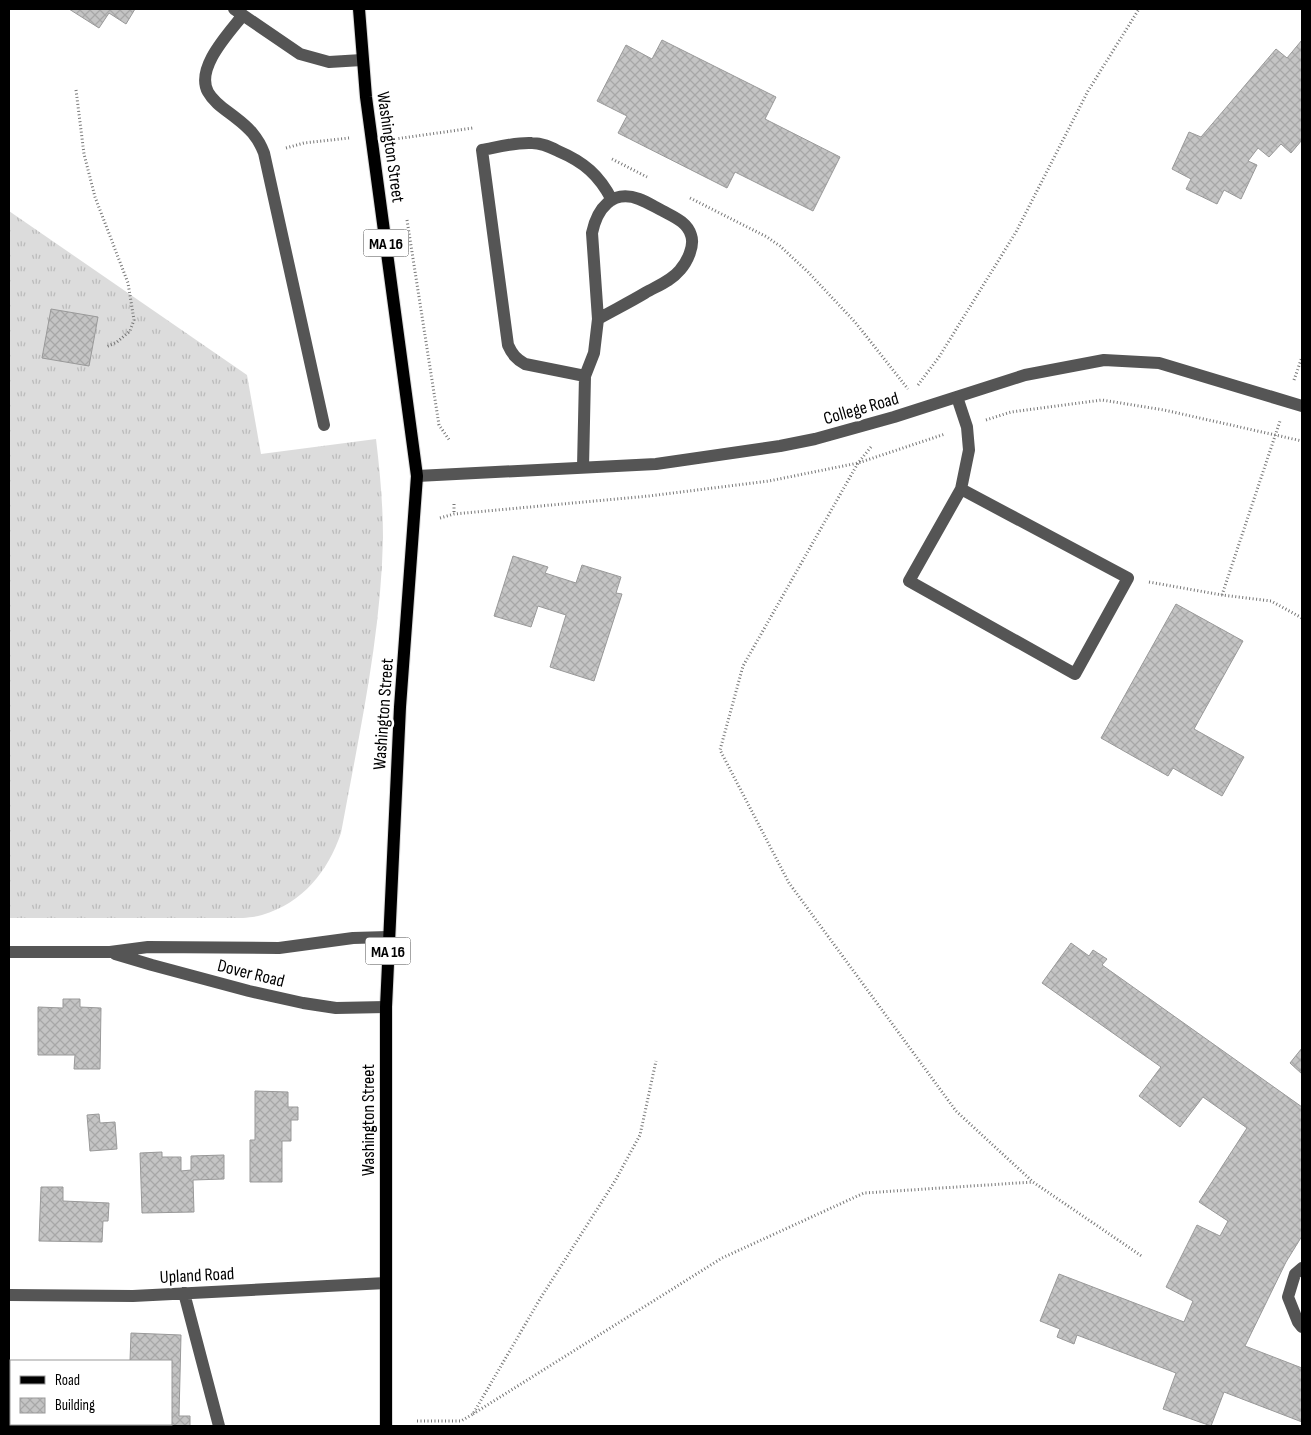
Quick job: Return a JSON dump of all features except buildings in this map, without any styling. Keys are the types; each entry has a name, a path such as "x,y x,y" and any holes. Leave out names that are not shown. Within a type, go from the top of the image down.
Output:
{"main road":[{"name":"Washington Street","path":"358,9 366,97 417,476 400,707 388,937 386,1007 386,1426"}],"street":[{"path":"324,425 264,153 257,137 251,130 216,102 208,92 204,82 205,72 238,12 300,54 329,62 362,60"},
{"path":"585,376 524,364 516,360 511,352 508,345 482,150 525,143 550,147 572,157 587,167 601,182 612,200"},
{"path":"583,467 585,376 594,353 598,319 592,233 594,220 612,200 626,196 640,199 682,221 691,234 693,242 681,269 671,279 598,319"},
{"name":"College Road","path":"417,476 656,464 780,446 815,439 1025,375 1104,360 1159,363 1302,406"},
{"path":"957,397 967,426 969,450 961,489 909,581 1076,674 1128,578 961,489"},
{"name":"Dover Road","path":"9,952 110,952 148,946 279,948 353,938 388,937"},
{"name":"Dover Road","path":"110,952 249,991 303,1003 336,1008 386,1007"},
{"path":"1302,1268 1295,1274 1288,1297 1298,1322 1302,1327"},
{"name":"Upland Road","path":"9,1295 112,1296 386,1283"},
{"path":"184,1293 219,1426"}],"path":[{"path":"918,386 939,357 1016,232 1088,91 1139,9"},
{"path":"76,90 84,154 96,197 128,283 134,320 130,331 117,342 106,347"},
{"path":"264,153 304,143 350,138"},
{"path":"728,217 767,237 780,246 808,272 855,322 912,393"},
{"path":"407,218 439,425 450,441"},
{"path":"1222,596 1302,357"},
{"path":"440,518 454,514 649,496 769,481 858,463 1011,412 1102,400 1164,410 1302,441"},
{"path":"873,444 858,463 743,666 720,750 789,883 956,1111 1032,1182 1143,1257"},
{"path":"454,504 454,514"},
{"path":"1128,578 1222,596 1271,601 1302,618"},
{"path":"473,1414 540,1299 615,1181 640,1135 656,1060"},
{"path":"417,1421 461,1421 722,1258 864,1193 1032,1182"}],"green space":[{"path":"9,211 247,375 261,454 376,439 383,526 378,612 362,723 341,833 329,860 312,884 302,894 277,910 260,916 243,918 9,918"}]}
